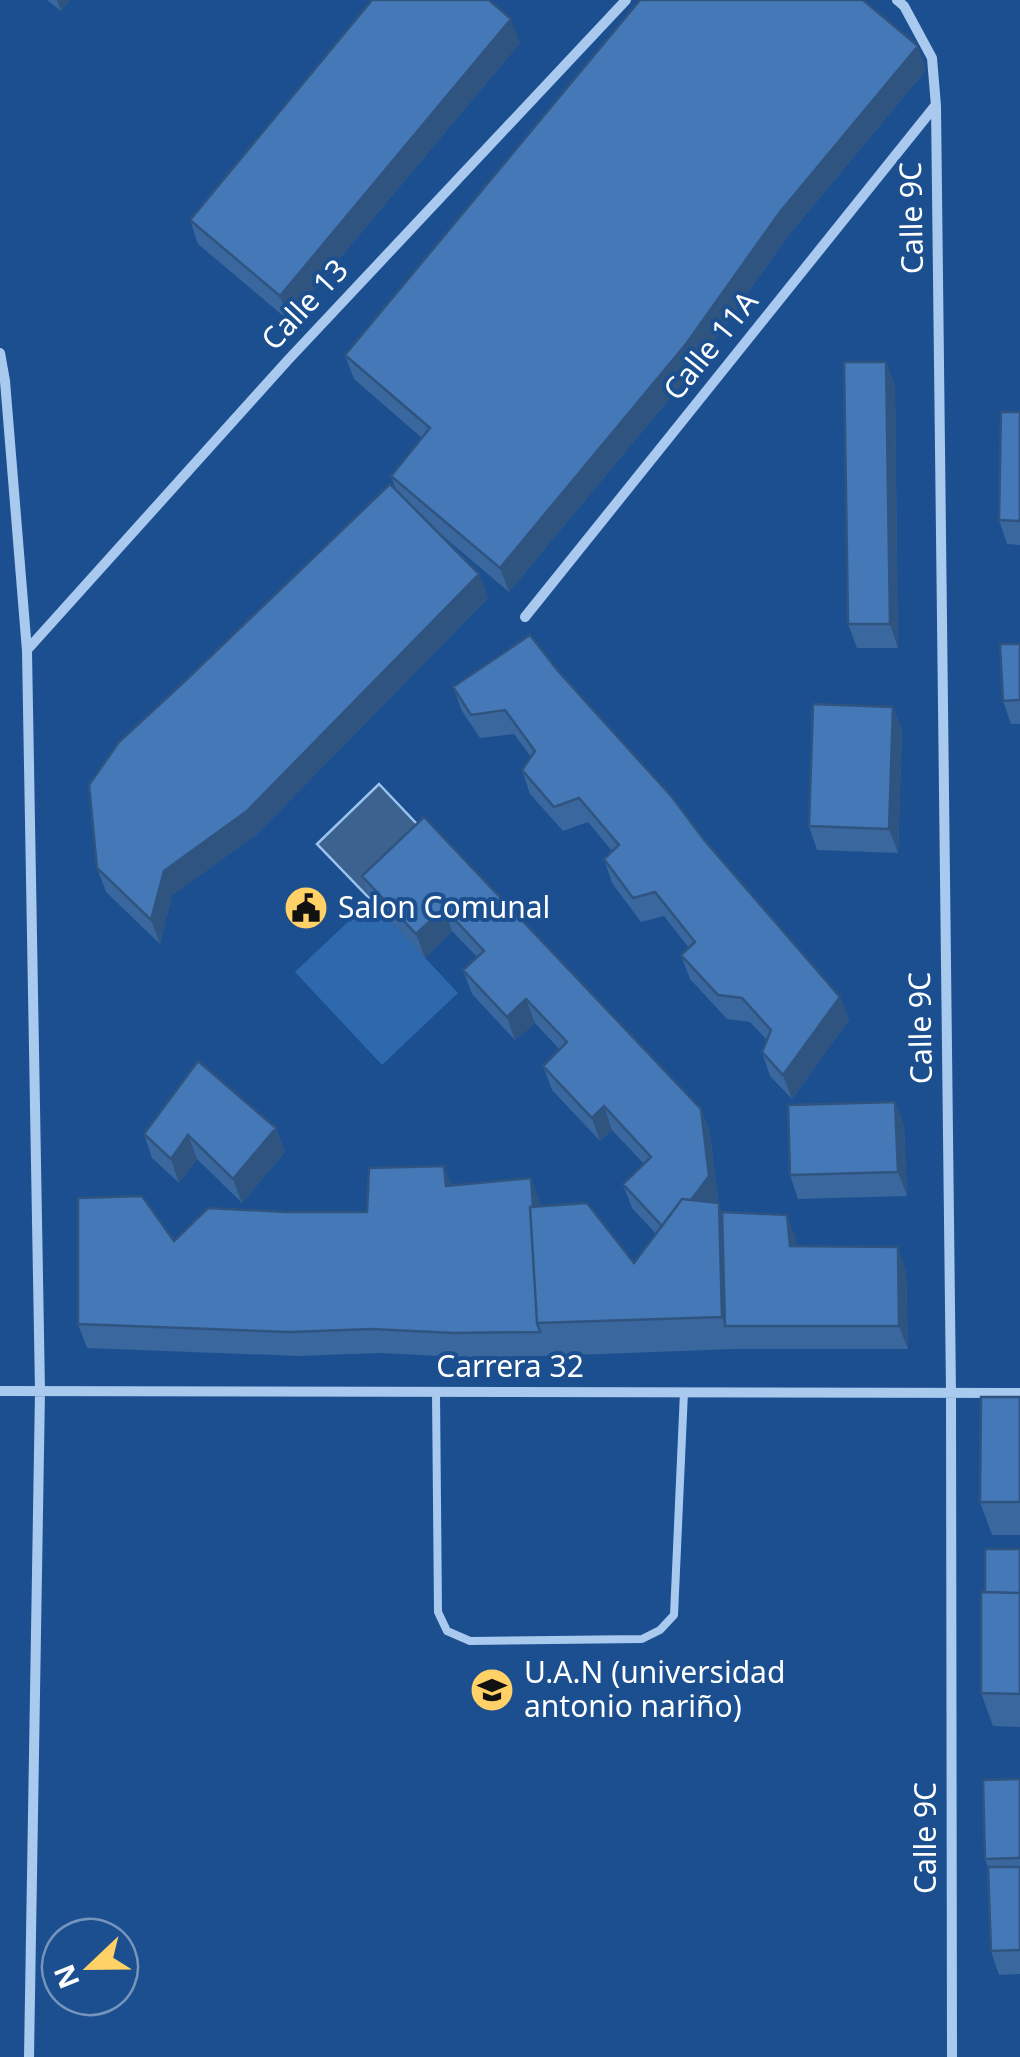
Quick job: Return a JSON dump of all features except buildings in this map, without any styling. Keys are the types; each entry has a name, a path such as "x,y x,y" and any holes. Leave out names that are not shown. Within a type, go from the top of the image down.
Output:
{"street":[{"name":"Calle 13","path":"27,651 288,360 626,0"},
{"name":"Calle 9C","path":"901,3 932,58 936,106 950,1392 952,2057"},
{"name":"Calle 11A","path":"525,617 936,106"},
{"path":"0,353 27,651 40,1392 29,2057"},
{"name":"Carrera 32","path":"0,1391 1020,1394"}],"lane":[{"path":"436,1392 438,1612 447,1631 470,1641 642,1639 660,1630 674,1615 684,1392"}],"shaded area":[{"path":"379,784 433,841 371,900 317,844"},
{"path":"371,900 458,993 382,1065 295,972"}],"place":[{"name":"Salon Comunal","path":"306,908"},
{"name":"U.A.N (universidad antonio nariño)","path":"492,1690"}]}
